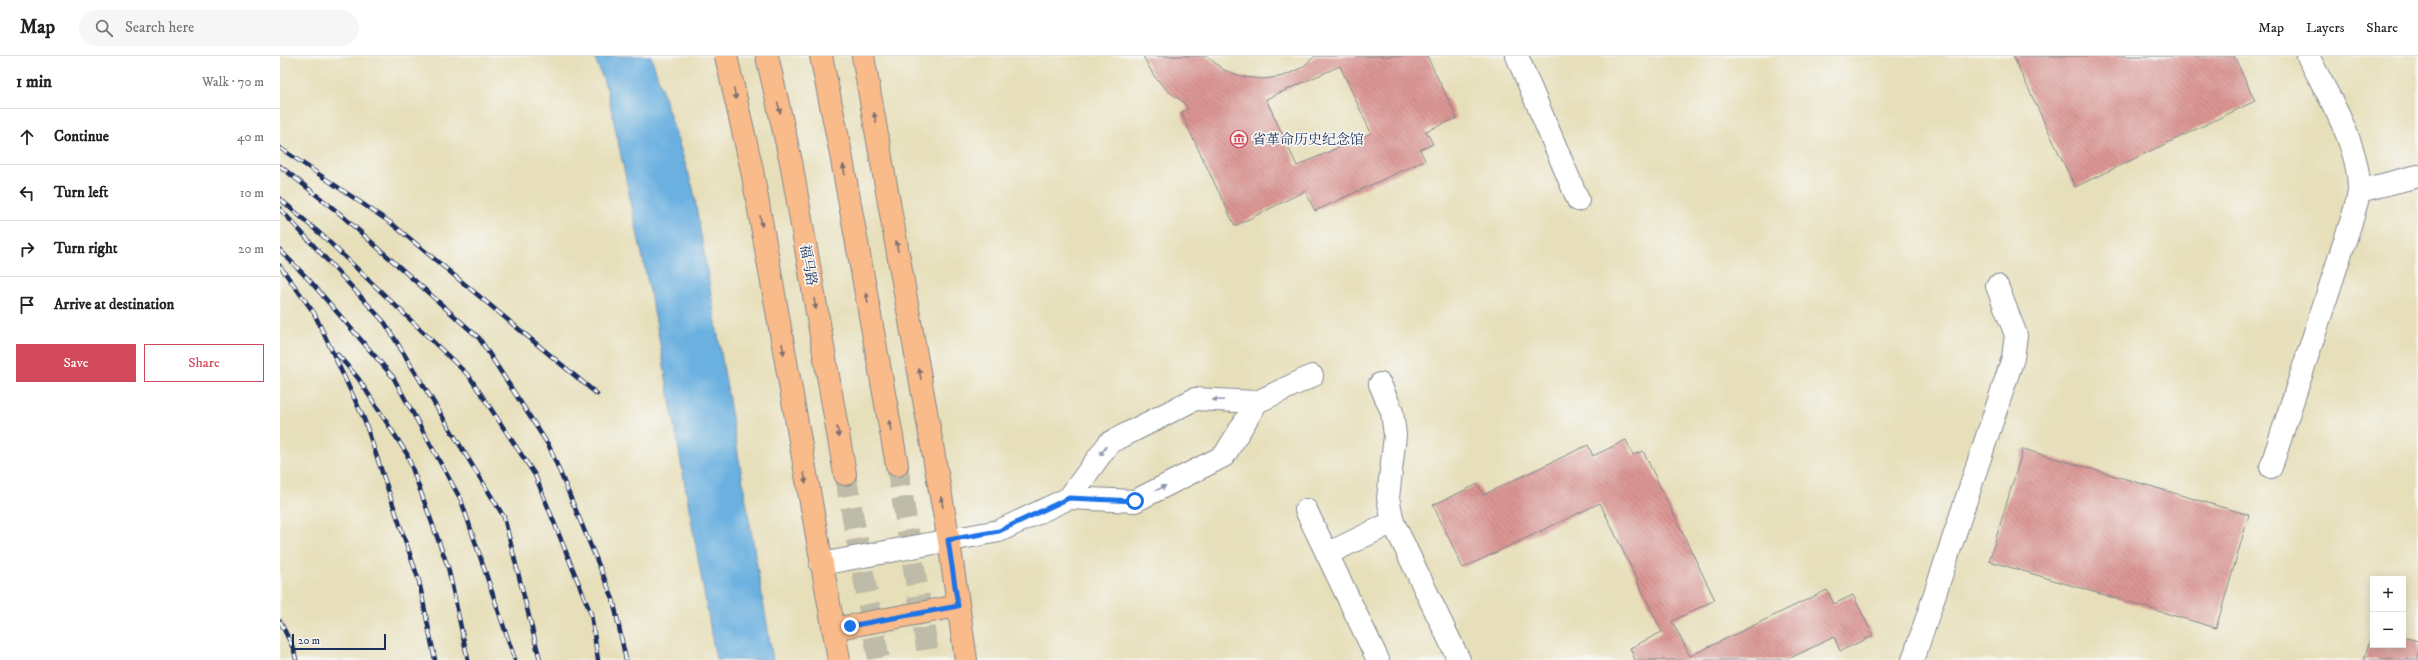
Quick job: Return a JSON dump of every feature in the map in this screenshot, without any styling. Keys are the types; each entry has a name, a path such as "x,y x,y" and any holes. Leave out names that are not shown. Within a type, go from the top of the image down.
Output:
{"main road":[{"path":"726,56 752,170 839,660"},
{"name":"福马路","path":"767,56 791,162 845,474"},
{"path":"821,56 840,149 897,465"},
{"path":"863,56 948,540 966,660"},
{"path":"833,629 958,606"}],"lane":[{"path":"1517,56 1578,200"},
{"path":"2272,467 2353,216 2359,191 2358,170 2352,147 2308,56"},
{"path":"2359,191 2418,176"},
{"path":"1913,660 2013,358 2016,335 1997,286"},
{"path":"1069,498 1109,443 1195,399 1257,402 1312,376"},
{"path":"1380,384 1392,412 1395,435 1388,498 1393,522 1459,660"},
{"path":"821,564 999,531 1069,498 1135,501 1224,456 1257,402"},
{"path":"1306,510 1378,660"},
{"path":"1327,554 1393,522"}],"water":[{"path":"594,56 651,56 693,188 773,660 716,660 656,321 607,89"}],"building":[{"name":"省革命历史纪念馆","path":"1143,56 1206,56 1224,70 1243,77 1264,79 1284,76 1303,67 1315,56 1427,56 1457,118 1426,131 1433,144 1420,150 1425,160 1315,211 1305,191 1235,226 1181,113 1188,109 1183,102 1168,91 1154,76","holes":["1340,66 1371,133 1297,166 1266,99"]},
{"path":"2013,56 2234,56 2255,101 2075,187"},
{"path":"1626,440 1633,455 1643,451 1715,600 1672,621 1690,656 1827,590 1834,604 1853,595 1873,636 1840,651 1834,637 1786,660 1635,660 1630,648 1662,632 1600,503 1463,568 1433,505 1478,484 1483,495 1588,445 1593,456"},
{"path":"2023,449 2249,515 2216,628 1989,561"},
{"path":"2406,638 2418,641 2418,660 2364,660 2370,640 2370,648 2406,648"}],"tunnel":[{"path":"897,465 929,660"},
{"path":"845,474 879,660"}],"railway":[{"path":"280,148 391,223 597,394"},
{"path":"280,166 339,213 479,338 549,446 613,599 626,660"},
{"path":"280,199 325,238 469,376 535,475 591,614 598,660"},
{"path":"280,209 385,323 504,517 540,660"},
{"path":"280,250 311,282 393,377 461,500 515,660"},
{"path":"280,266 314,313 364,419 419,581 435,660"},
{"path":"337,354 358,378 407,454 448,567 468,660"},
{"path":"280,621 294,650 296,660"}],"place":[{"name":"省革命历史纪念馆","path":"1239,139"}],"route":[{"path":"850,626 958,606 948,540 999,531 1069,498 1135,501"}]}
